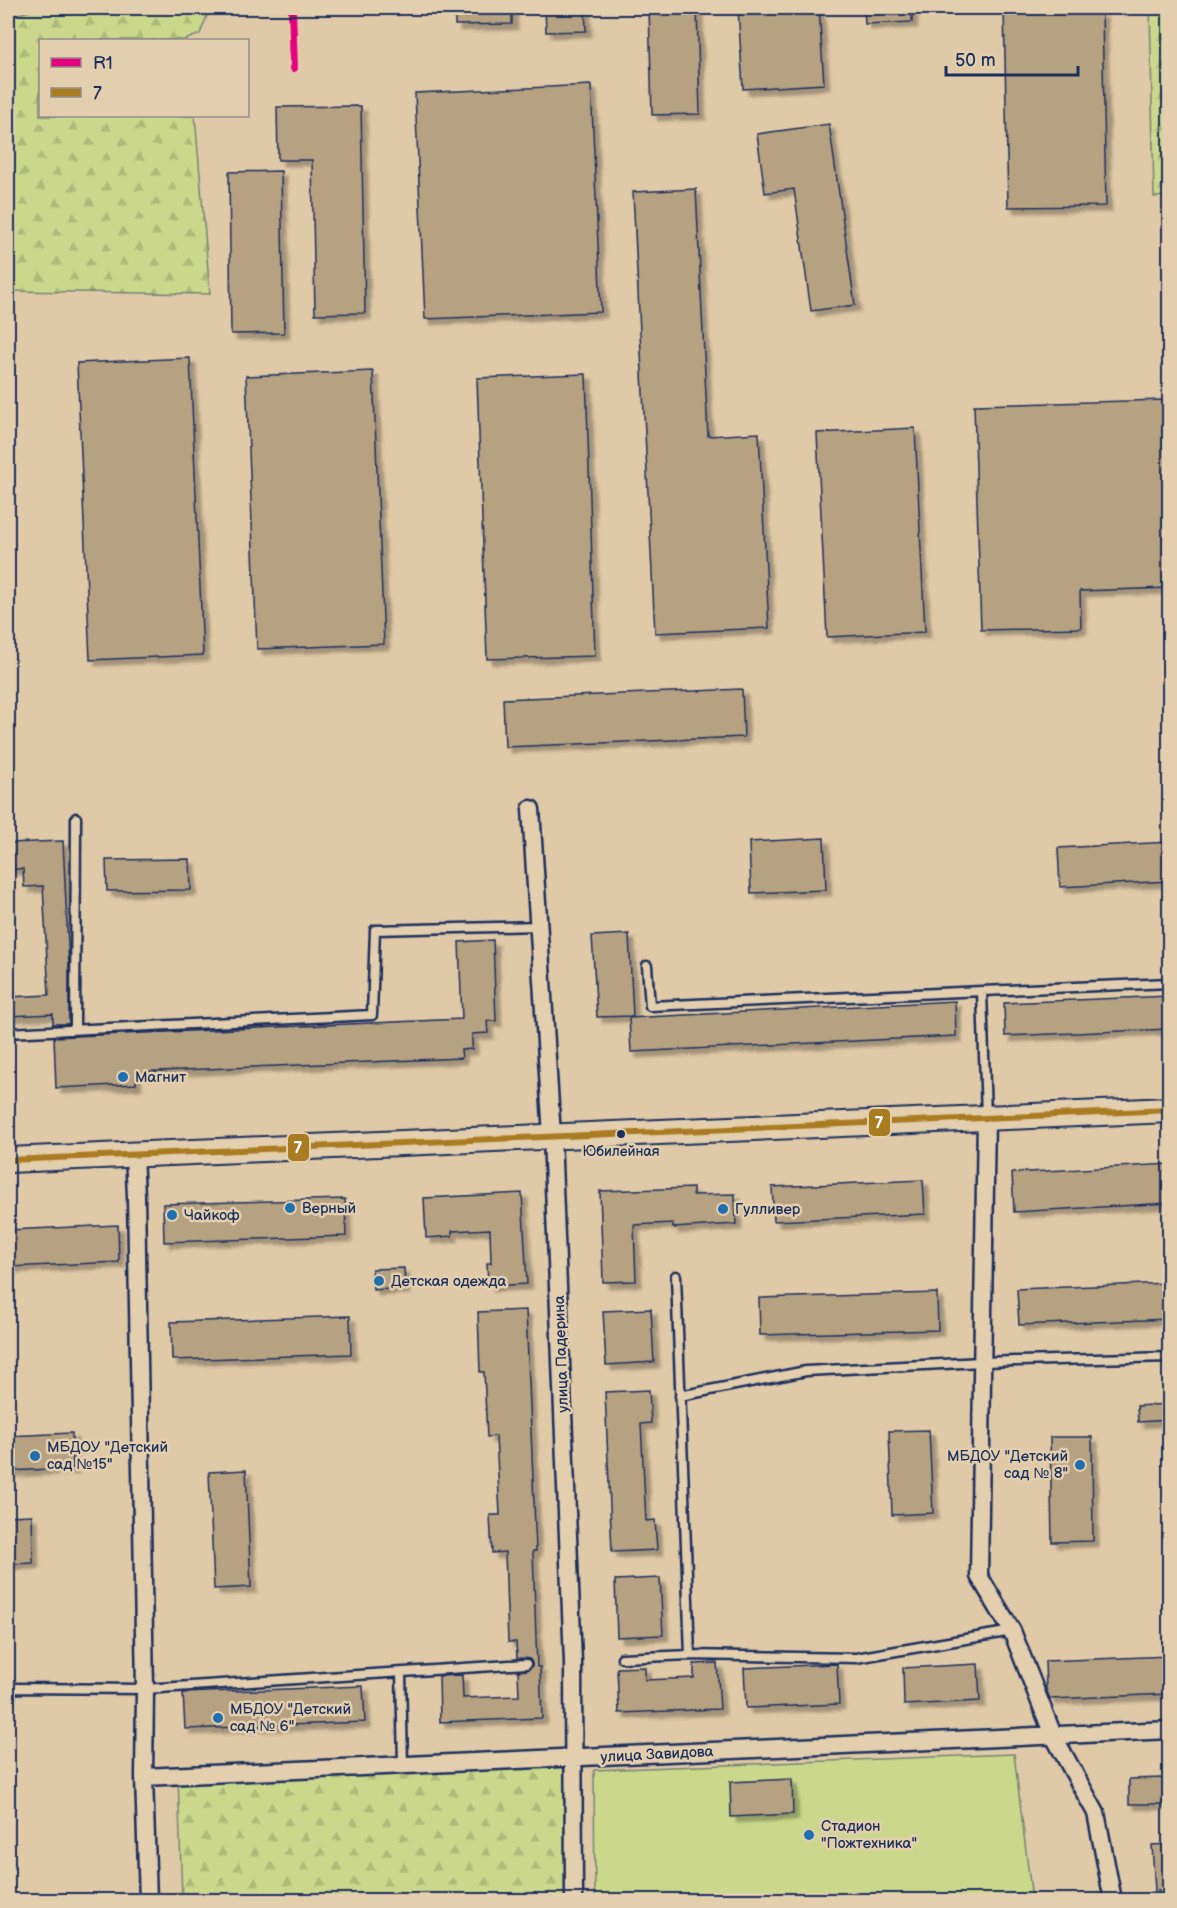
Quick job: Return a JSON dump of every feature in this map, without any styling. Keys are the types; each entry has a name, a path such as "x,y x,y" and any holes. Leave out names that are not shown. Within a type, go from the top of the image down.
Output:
{"main road":[{"path":"8,1160 1170,1110"}],"street":[{"name":"улица Падерина","path":"531,808 552,1136 573,1662 574,1900"},
{"path":"986,1118 979,1576 1012,1630 1053,1735 1096,1813 1113,1900"},
{"path":"134,1154 148,1900"},
{"name":"улица Завидова","path":"144,1777 1170,1730"}],"lane":[{"path":"75,1029 76,818"},
{"path":"8,1033 372,1015 375,930 539,926"},
{"path":"647,966 650,1006 1170,983"},
{"path":"982,991 986,1118"},
{"path":"676,1276 690,1655"},
{"path":"680,1396 806,1371 982,1362 1170,1357"},
{"path":"622,1659 690,1655 855,1658 1012,1630"},
{"path":"8,1703 12,1688 145,1689 526,1664"},
{"path":"401,1672 403,1765"}],"green space":[{"path":"40,8 210,8 200,34 188,39 39,39 39,117 195,117 210,294 8,291 8,17"},
{"path":"1150,8 1170,8 1169,196 1154,197"},
{"name":"Стадион \"Пожтехника\"","path":"1014,1754 1032,1900 595,1900 594,1770"},
{"path":"575,1757 574,1900 182,1900 178,1775"}],"building":[{"path":"455,8 512,8 512,24 455,25"},
{"path":"545,8 585,8 586,31 546,32"},
{"path":"649,8 697,8 700,114 652,115"},
{"path":"738,8 819,8 824,84 743,89"},
{"path":"864,8 912,8 912,22 865,24"},
{"path":"1004,8 1051,8 1051,14 1102,13 1106,206 1008,207"},
{"path":"591,85 601,312 425,319 415,93"},
{"path":"361,106 365,313 315,314 312,160 278,160 277,107"},
{"path":"829,124 855,305 811,311 794,189 765,193 757,134"},
{"path":"281,171 284,333 231,334 229,172"},
{"path":"696,189 708,436 759,433 769,628 655,633 633,192"},
{"path":"190,358 203,655 90,660 77,363"},
{"path":"373,371 384,644 257,649 246,376"},
{"path":"586,374 595,656 487,659 477,378"},
{"path":"1165,400 1170,588 1080,591 1081,628 981,630 974,405"},
{"path":"915,428 925,632 827,637 817,433"},
{"path":"742,689 744,737 505,747 503,699"},
{"path":"824,838 826,890 751,893 749,842"},
{"path":"63,841 69,967 69,1024 53,1024 53,1014 8,1016 8,997 49,995 43,886 24,887 23,869 8,869 8,843"},
{"path":"1170,842 1170,881 1060,887 1058,848"},
{"path":"190,859 191,890 107,891 106,860"},
{"path":"629,934 633,1016 597,1017 592,936"},
{"path":"493,940 496,1021 487,1021 488,1033 472,1034 472,1049 461,1050 462,1058 136,1072 136,1084 56,1088 54,1037 462,1019 459,942"},
{"path":"1170,996 1170,1029 1005,1036 1004,1003"},
{"path":"955,1001 956,1036 631,1052 629,1018"},
{"path":"1170,1164 1170,1203 1014,1212 1012,1173"},
{"path":"923,1180 925,1214 774,1221 772,1187"},
{"path":"693,1188 693,1195 735,1194 736,1224 673,1228 673,1223 634,1225 636,1281 603,1282 600,1191"},
{"path":"522,1193 527,1284 488,1286 487,1263 491,1263 490,1229 452,1231 452,1236 426,1238 424,1198"},
{"path":"345,1199 346,1236 164,1242 163,1204"},
{"path":"118,1225 119,1262 8,1267 8,1230"},
{"path":"404,1268 405,1288 373,1290 372,1269"},
{"path":"1170,1283 1170,1319 1019,1325 1017,1289"},
{"path":"937,1293 938,1330 760,1335 759,1298"},
{"path":"651,1309 654,1362 606,1365 603,1311"},
{"path":"526,1310 536,1551 533,1551 537,1667 540,1667 542,1718 440,1722 439,1676 462,1675 463,1698 519,1696 518,1671 527,1670 532,1666 529,1659 517,1658 516,1642 508,1642 505,1552 492,1553 490,1515 500,1515 496,1436 487,1437 484,1372 480,1372 478,1312"},
{"path":"350,1316 351,1354 172,1360 171,1322"},
{"path":"649,1390 651,1423 641,1424 646,1521 655,1520 657,1550 612,1552 605,1392"},
{"path":"1168,1404 1169,1420 1138,1422 1137,1406"},
{"path":"929,1430 933,1513 892,1515 889,1431"},
{"path":"72,1433 73,1468 8,1471 8,1436"},
{"path":"1050,1437 1092,1437 1093,1541 1052,1542"},
{"path":"246,1470 251,1587 214,1589 209,1472"},
{"path":"32,1515 33,1563 8,1564 8,1516"},
{"path":"660,1578 663,1635 617,1637 615,1580"},
{"path":"1170,1656 1170,1694 1050,1699 1046,1689 1045,1661"},
{"path":"717,1663 720,1709 619,1713 617,1668 645,1667 645,1680 694,1678 694,1664"},
{"path":"837,1664 839,1704 746,1708 744,1668"},
{"path":"978,1664 980,1701 904,1705 903,1668"},
{"path":"363,1686 365,1722 185,1729 183,1693"},
{"path":"1164,1778 1165,1804 1129,1804 1129,1779"},
{"path":"792,1779 793,1814 731,1817 730,1782"},
{"path":"1170,1844 1170,1891 1155,1891 1152,1845"}],"transit line":[{"name":"R1","path":"292,8 294,68"},
{"name":"7","path":"8,1160 1170,1110"}],"place":[{"name":"Магнит","path":"123,1077"},
{"name":"Юбилейная","path":"621,1134"},
{"name":"Верный","path":"290,1208"},
{"name":"Гулливер","path":"723,1209"},
{"name":"Чайкоф","path":"172,1215"},
{"name":"Детская одежда","path":"379,1281"},
{"name":"МБДОУ \"Детский сад №15\"","path":"35,1456"},
{"name":"МБДОУ \"Детский сад № 8\"","path":"1080,1465"},
{"name":"МБДОУ \"Детский сад № 6\"","path":"218,1718"},
{"name":"Стадион \"Пожтехника\"","path":"809,1835"}]}
